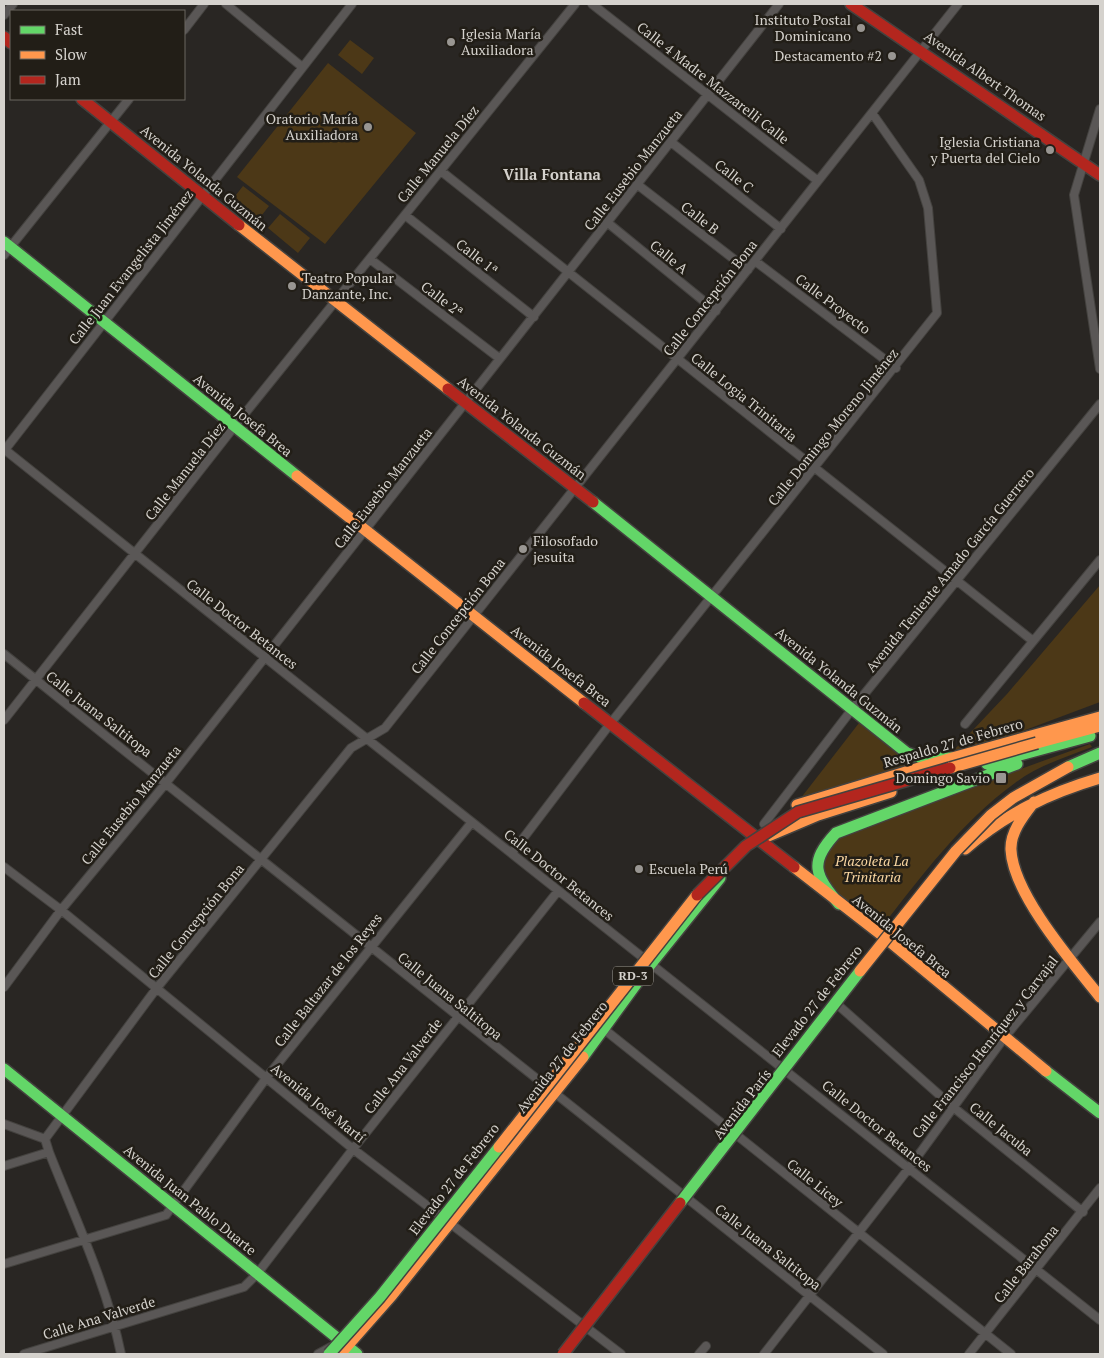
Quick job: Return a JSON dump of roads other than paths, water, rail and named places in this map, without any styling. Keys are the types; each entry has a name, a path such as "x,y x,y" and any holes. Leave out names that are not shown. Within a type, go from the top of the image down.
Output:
{"main road":[{"name":"Avenida Albert Thomas","path":"851,4 1083,161 1100,175"},
{"name":"Avenida Yolanda Guzmán","path":"83,100 335,302 575,488 907,753 922,758 952,758"},
{"name":"Avenida Josefa Brea","path":"6,248 104,322 473,617 888,940 1004,1038 1100,1113"},
{"path":"1059,737 1100,711"},
{"path":"1083,722 1100,717"},
{"name":"Respaldo 27 de Febrero","path":"756,838 764,824 797,806 952,758 1083,722"},
{"name":"RD-3","path":"1059,737 1100,726"},
{"path":"840,904 821,882 817,872 821,847 836,832 1095,735"},
{"name":"Avenida 27 de Febrero","path":"343,1347 392,1295 605,1030 650,965 724,873 756,838 782,830 826,812 961,771 1095,735"},
{"name":"Elevado 27 de Febrero","path":"329,1354 386,1289 701,890 743,847 764,831 798,812 1059,737"},
{"name":"Elevado 27 de Febrero","path":"563,1354 885,938 956,851 991,815 1013,798 1100,753"},
{"path":"1083,761 1100,760"},
{"name":"Avenida París","path":"568,1354 686,1198 888,940 929,888 966,847 1036,800 1065,787 1100,778"},
{"path":"1036,800 1015,831 1011,848 1013,865 1020,884 1070,958 1100,997"},
{"name":"Avenida Juan Pablo Duarte","path":"4,1069 175,1205 343,1347 357,1354"}],"street":[{"path":"4,15 13,4"},
{"path":"185,29 204,4"},
{"path":"226,4 301,66"},
{"name":"Calle Juan Evangelista Jiménez","path":"4,450 203,197 301,66 352,4"},
{"name":"Calle Manuela Díez","path":"4,720 234,427 575,4"},
{"name":"Calle 4 Madre Mazzarelli Calle","path":"592,4 818,181"},
{"name":"Calle Eusebio Manzueta","path":"4,987 61,910 166,783 779,4"},
{"name":"Calle Concepción Bona","path":"45,1139 156,989 350,748 385,728 958,4"},
{"path":"6,248 128,100"},
{"path":"1100,109 1074,195 1100,369"},
{"name":"Calle Domingo Moreno Jiménez","path":"512,853 610,724 896,368 937,313 938,300 928,208 919,180 872,113"},
{"name":"Calle C","path":"671,142 781,229"},
{"name":"Calle Logia Trinitaria","path":"441,171 1033,641"},
{"name":"Calle B","path":"638,185 748,270"},
{"name":"Calle 1ª","path":"405,216 534,317"},
{"name":"Calle A","path":"608,223 716,311"},
{"name":"Calle 2ª","path":"370,260 499,358"},
{"name":"Calle Proyecto","path":"755,261 896,368"},
{"name":"Avenida Teniente Amado García Guerrero","path":"764,824 853,708 1099,409"},
{"name":"Calle Doctor Betances","path":"4,450 512,853 650,965 788,1070 1100,1320"},
{"path":"965,724 1100,560"},
{"name":"Calle Juana Saltitopa","path":"4,654 261,859 456,1018 554,1093 883,1354"},
{"name":"Calle Baltazar de los Reyes","path":"4,1264 166,1215 267,1077 472,822"},
{"name":"Avenida José Martí","path":"4,867 61,910 353,1149 621,1354"},
{"name":"Calle Ana Valverde","path":"24,1354 244,1287 257,1274 353,1149 558,891"},
{"name":"Calle Francisco Henríquez y Carvajal","path":"764,1354 908,1168 1004,1038 1100,922"},
{"name":"Calle Jacuba","path":"838,1005 954,1107 1083,1212"},
{"name":"Calle Licey","path":"605,1030 1011,1354"},
{"path":"4,1124 45,1139 116,1327 121,1354"},
{"path":"4,1166 49,1152"},
{"name":"Calle Barahona","path":"969,1354 986,1335 1100,1188"},
{"path":"699,1354 706,1346"},
{"path":"318,1354 343,1347"}],"place":[{"name":"Instituto Postal Dominicano","path":"861,28"},
{"name":"Iglesia María Auxiliadora","path":"451,42"},
{"name":"Destacamento #2","path":"892,56"},
{"name":"Oratorio María Auxiliadora","path":"368,127"},
{"name":"Iglesia Cristiana y Puerta del Cielo","path":"1050,150"},
{"name":"Teatro Popular Danzante, Inc.","path":"292,286"},
{"name":"Filosofado jesuita","path":"523,549"},
{"name":"Domingo Savio","path":"1001,778"},
{"name":"Escuela Perú","path":"639,869"}],"district":[{"name":"Villa Fontana","path":"552,175"}],"park label":[{"name":"Plazoleta La Trinitaria","path":"872,870"}]}
